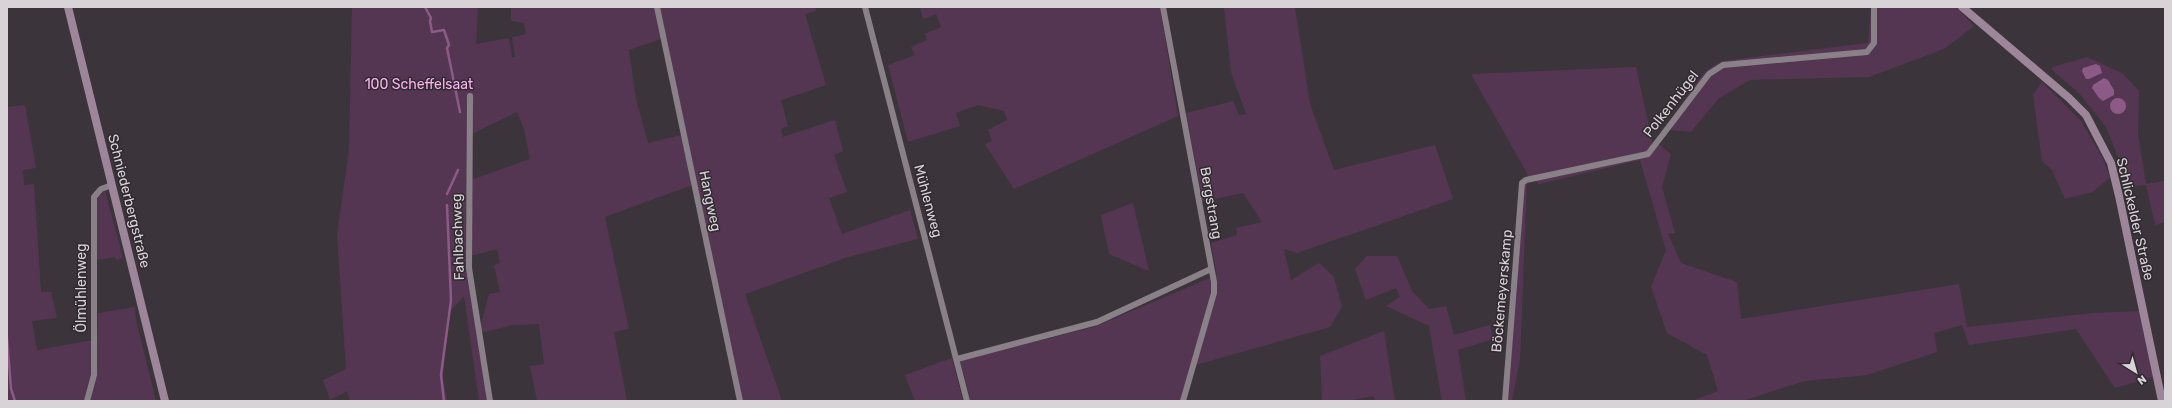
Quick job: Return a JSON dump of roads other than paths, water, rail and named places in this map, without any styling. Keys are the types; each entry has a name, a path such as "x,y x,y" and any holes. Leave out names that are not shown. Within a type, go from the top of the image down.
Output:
{"main road":[{"name":"Schniederbergstraße","path":"68,7 165,401"},
{"name":"Schlickelder Straße","path":"1962,7 2069,98 2086,115 2095,131 2111,163 2162,401"}],"street":[{"name":"Hangweg","path":"657,7 740,401"},
{"name":"Mühlenweg","path":"865,7 967,401"},
{"name":"Bergstrang","path":"1162,7 1214,293 1183,401"},
{"name":"Polkenhügel","path":"1522,183 1526,180 1648,154 1709,74 1723,64 1854,55 1867,52 1874,43 1874,7"},
{"name":"Fahlbachweg","path":"470,96 469,268 490,401"},
{"name":"Böckemeyerskamp","path":"1505,401 1522,183"},
{"name":"Ölmühlenweg","path":"87,401 94,376 94,197 101,189 112,185"},
{"path":"957,359 1097,322 1211,270"}],"waterway":[{"path":"425,7 431,18 430,21 432,32 444,30 449,45 447,48 460,112"},
{"path":"447,194 458,170"},
{"path":"444,401 441,375 451,300 447,205"},
{"path":"7,338 11,389 15,401"}],"park label":[{"name":"100 Scheffelsaat","path":"419,84"}]}
